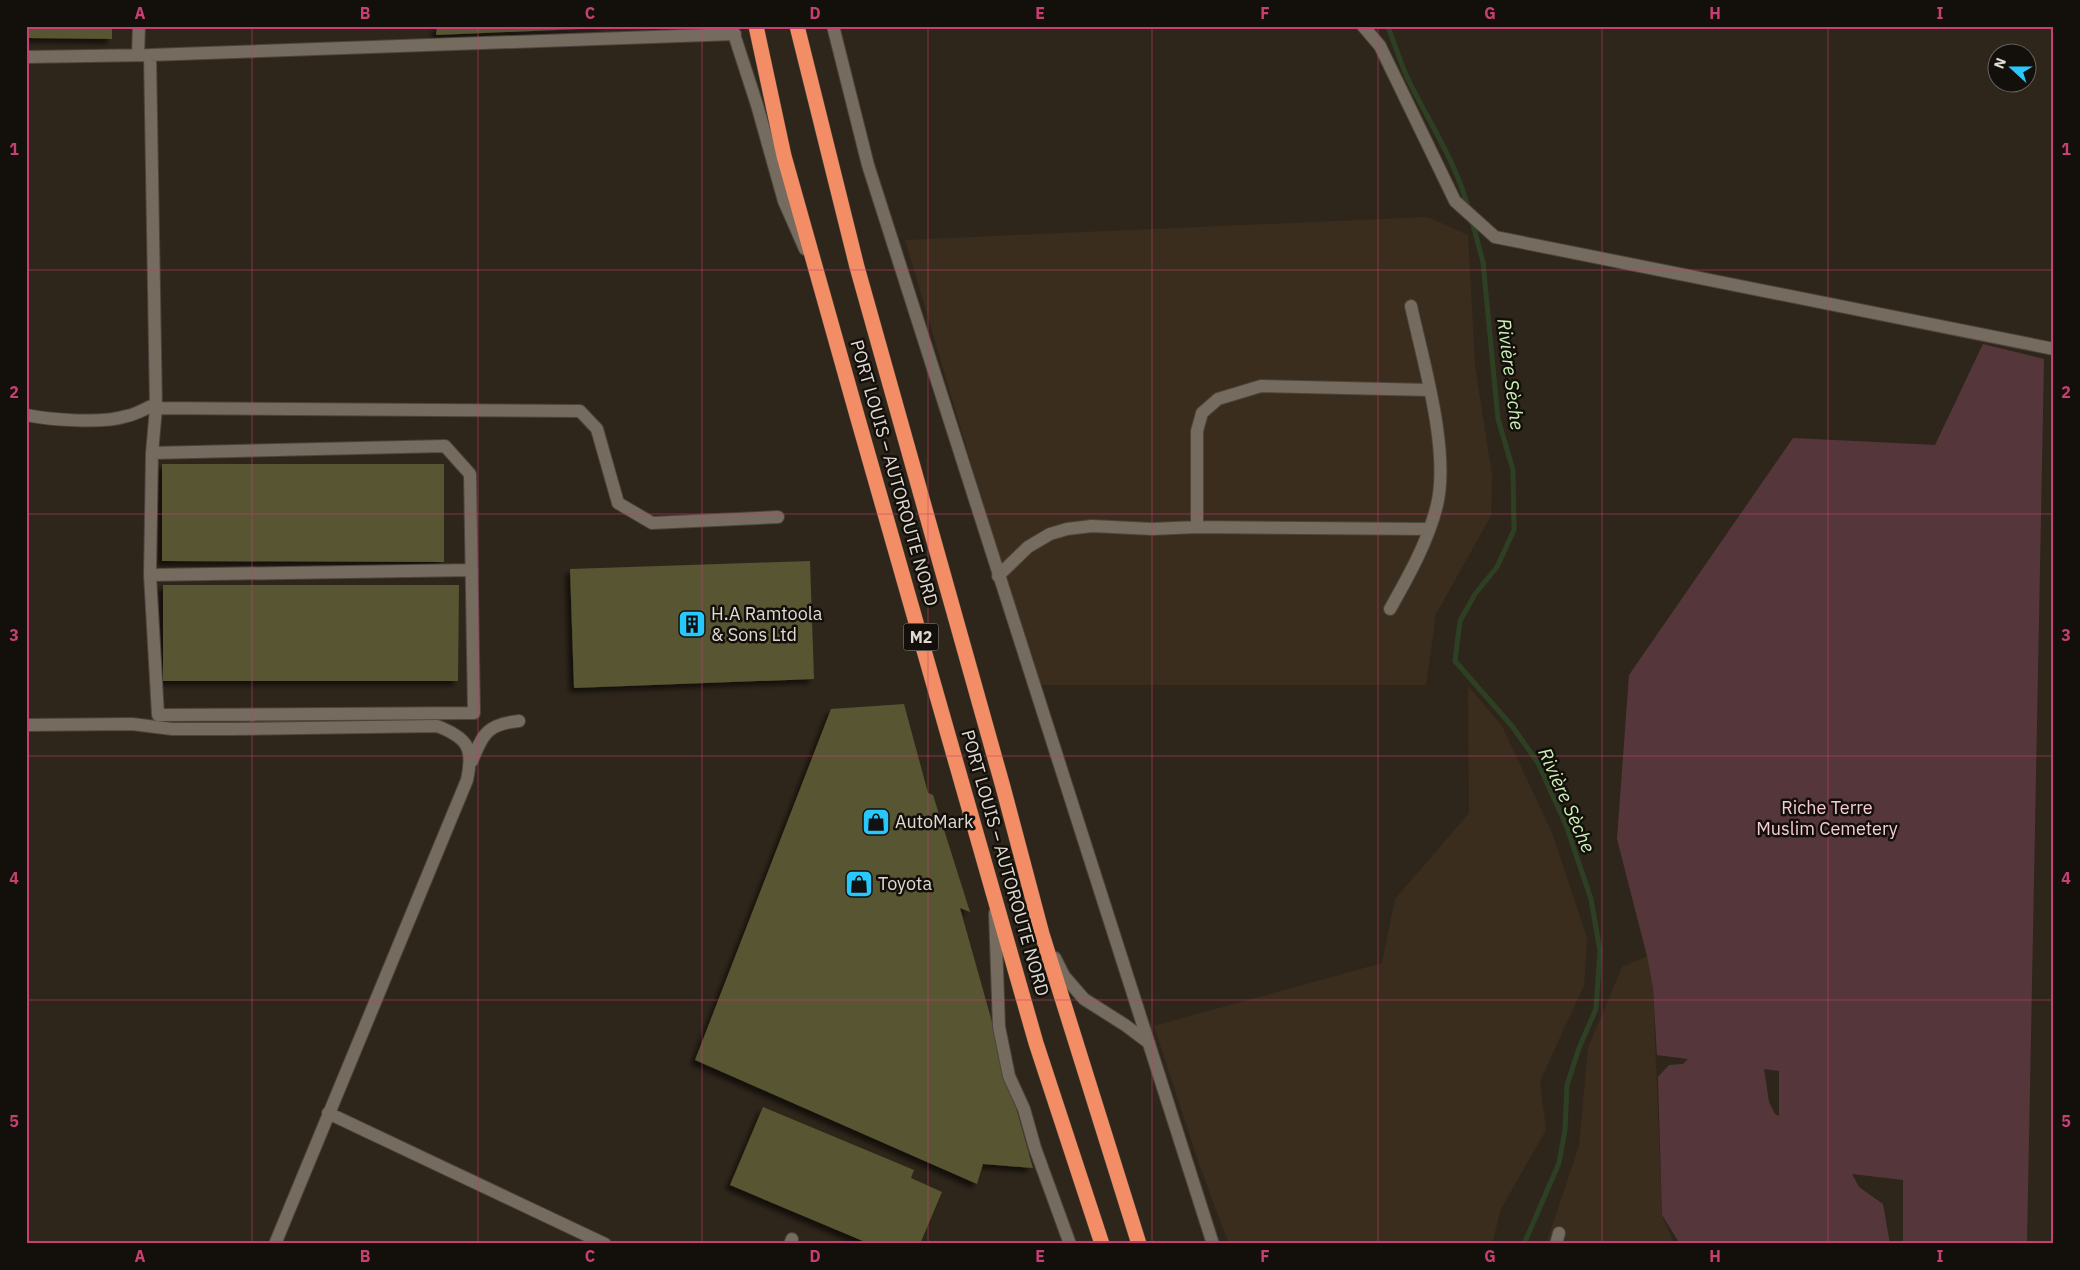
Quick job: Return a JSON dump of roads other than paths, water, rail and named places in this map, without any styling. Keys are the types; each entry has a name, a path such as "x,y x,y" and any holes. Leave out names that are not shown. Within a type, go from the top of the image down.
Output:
{"highway":[{"name":"PORT LOUIS – AUTOROUTE NORD","path":"756,26 784,156 820,285 1036,1043 1102,1244"},
{"name":"PORT LOUIS – AUTOROUTE NORD","path":"797,26 857,267 1003,787 1042,934 1139,1244"}],"street":[{"path":"139,26 144,55 156,406 152,453 150,575 158,716 474,714 470,474 446,446 152,453"},
{"path":"833,26 868,165 1213,1244"},
{"path":"1363,26 1380,46 1455,201 1495,237 2054,349"},
{"path":"26,57 144,55 733,30 784,201 820,285"},
{"path":"1390,609 1430,529 1437,504 1440,480 1440,449 1410,306"},
{"path":"1197,526 1197,431 1202,413 1218,398 1261,386 1429,390"},
{"path":"26,415 56,419 116,419 156,406 580,411 597,430 618,503 652,523 778,517"},
{"path":"998,576 1028,547 1050,534 1067,529 1092,526 1430,529"},
{"path":"150,575 472,570"},
{"path":"275,1244 467,780 471,763 480,741 488,730 502,723 519,721"},
{"path":"26,725 132,724 172,729 436,726 449,730 461,739 469,748 471,763"},
{"path":"994,894 999,1027 1009,1076 1024,1109 1035,1148 1070,1244"},
{"path":"1042,934 1064,976 1084,999 1149,1043"},
{"path":"328,1113 605,1244"}],"waterway":[{"name":"Rivière Sèche","path":"1388,26 1407,77 1450,159 1469,211"},
{"name":"Rivière Sèche","path":"1472,221 1483,262 1498,419 1513,470 1514,530 1497,567 1475,594 1460,621 1455,661 1512,726 1538,763 1566,825 1591,899 1600,951 1596,1009 1579,1048 1567,1085 1565,1130 1559,1163 1524,1244"}],"place":[{"name":"H.A Ramtoola & Sons Ltd","path":"692,624"},
{"name":"AutoMark","path":"876,822"},
{"name":"Toyota","path":"859,884"}],"park label":[{"name":"Riche Terre Muslim Cemetery","path":"1827,818"}]}
